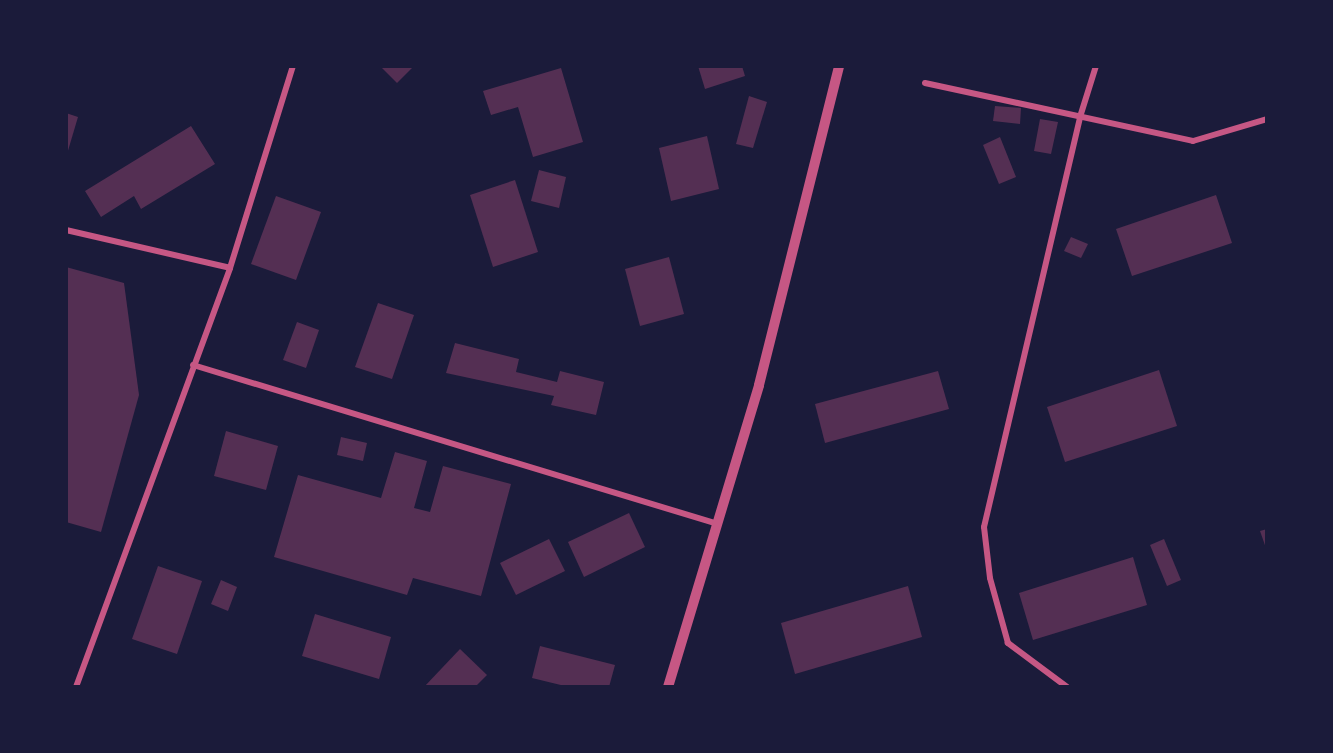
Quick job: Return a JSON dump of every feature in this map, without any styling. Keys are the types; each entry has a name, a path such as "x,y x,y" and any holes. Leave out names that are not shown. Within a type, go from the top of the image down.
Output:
{"street":[{"path":"76,687 230,268 293,66"},
{"path":"668,687 719,525 759,385 839,66"},
{"path":"1067,687 1008,643 990,578 984,527 1080,117 1096,66"},
{"path":"925,83 1193,141 1267,119"},
{"path":"66,230 230,268"},
{"path":"193,365 719,525"}],"building":[{"path":"380,66 414,66 397,83"},
{"path":"698,66 742,66 745,76 705,89"},
{"path":"561,68 583,142 533,157 518,107 491,115 483,91"},
{"path":"749,96 767,102 753,148 736,144"},
{"path":"995,106 1021,108 1020,124 993,121"},
{"path":"66,113 78,117 67,154 66,154"},
{"path":"1040,119 1058,122 1051,154 1034,151"},
{"path":"191,126 215,164 141,209 134,196 101,217 85,191"},
{"path":"707,136 719,189 671,201 659,148"},
{"path":"1000,137 1016,177 999,184 983,145"},
{"path":"539,170 566,177 559,208 531,201"},
{"path":"515,180 538,252 493,267 470,195"},
{"path":"1216,195 1232,243 1132,276 1116,229"},
{"path":"276,196 321,212 296,280 251,264"},
{"path":"1071,237 1088,244 1081,258 1064,251"},
{"path":"669,257 684,314 640,326 625,269"},
{"path":"66,267 124,283 139,395 101,532 66,522"},
{"path":"378,303 414,315 392,379 355,367"},
{"path":"297,322 319,330 306,368 283,360"},
{"path":"455,343 519,359 516,372 557,382 560,371 604,382 596,415 551,405 554,396 446,373"},
{"path":"1159,370 1177,426 1065,462 1047,407"},
{"path":"938,371 949,409 825,443 815,404"},
{"path":"226,431 278,446 266,490 214,476"},
{"path":"341,437 367,443 363,461 337,455"},
{"path":"395,452 427,461 414,508 430,512 443,466 511,484 481,596 413,578 407,595 274,557 298,475 381,498"},
{"path":"629,513 645,547 584,577 568,542"},
{"path":"1267,529 1267,551 1260,531"},
{"path":"549,539 565,571 516,595 500,563"},
{"path":"1164,539 1181,580 1167,586 1150,545"},
{"path":"1133,557 1147,605 1033,640 1019,593"},
{"path":"158,566 202,581 177,654 132,639"},
{"path":"221,580 237,587 228,611 211,604"},
{"path":"908,586 922,637 795,674 781,623"},
{"path":"315,614 391,637 379,679 302,656"},
{"path":"540,646 615,665 609,687 569,687 532,678"},
{"path":"460,649 487,675 475,687 424,687"}]}
